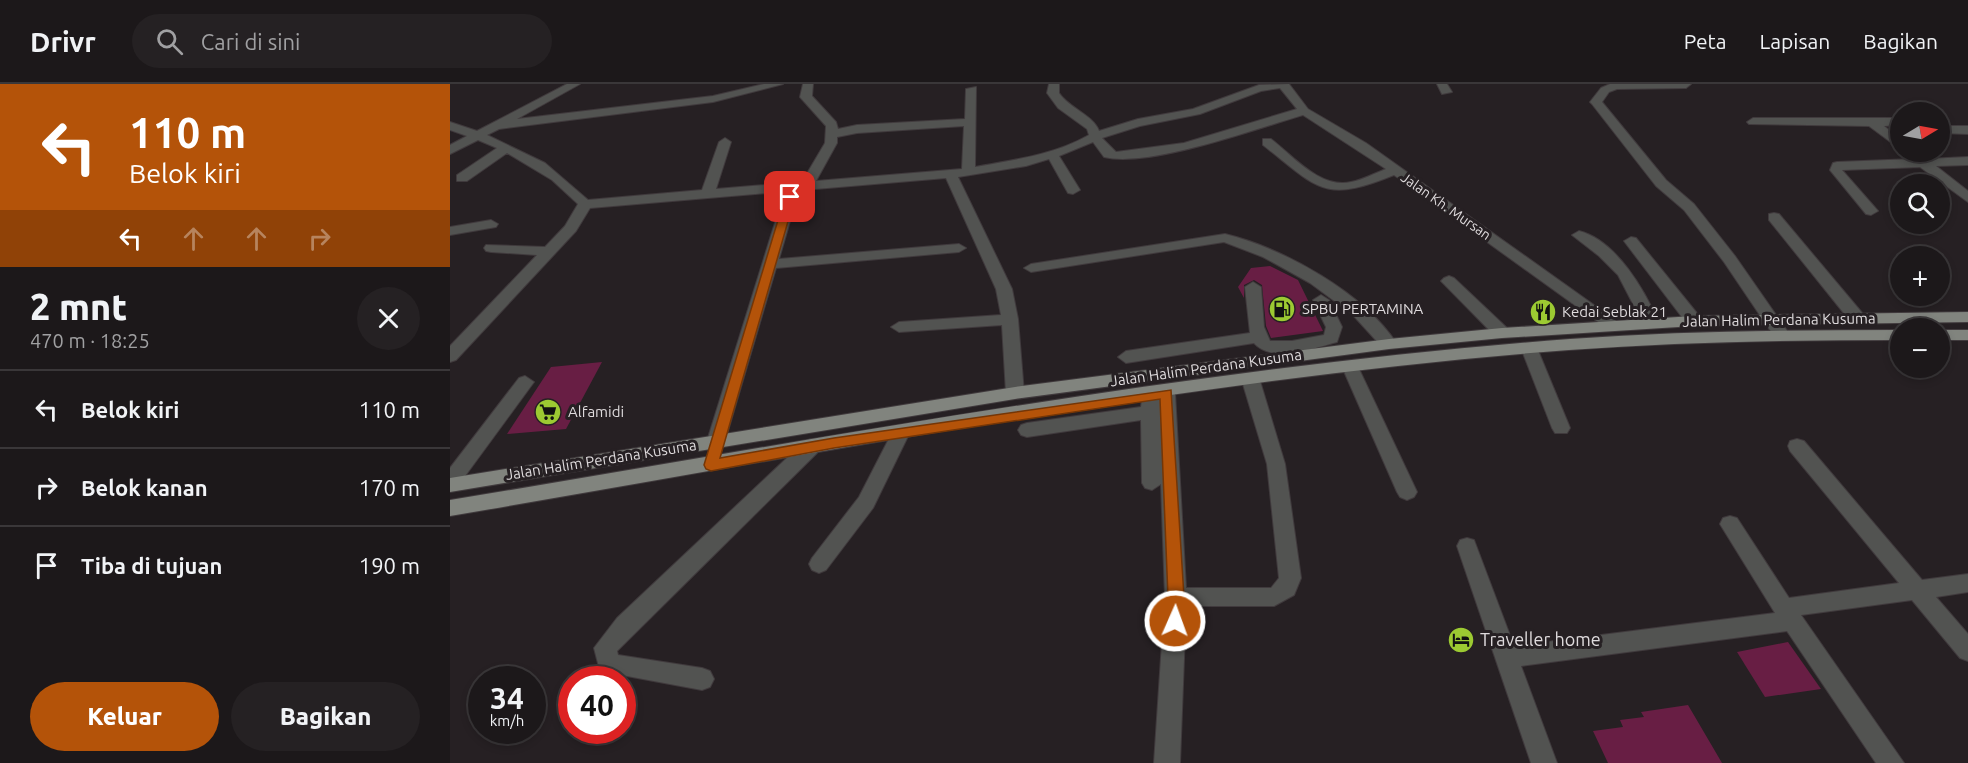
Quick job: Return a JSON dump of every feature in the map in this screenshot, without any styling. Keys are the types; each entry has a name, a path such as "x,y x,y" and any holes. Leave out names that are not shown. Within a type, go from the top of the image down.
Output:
{"main road":[{"name":"Jalan Halim Perdana Kusuma","path":"450,483 1334,344 1389,344 1502,333 1694,321 1770,318 1968,317"},
{"name":"Jalan Halim Perdana Kusuma","path":"1155,400 1251,381 1529,348 1782,335 1890,335"},
{"path":"1950,335 1968,335"},
{"name":"Jalan Halim Perdana Kusuma","path":"450,508 901,432 1050,418"},
{"path":"711,465 716,441"},
{"path":"550,491 558,466"}],"street":[{"path":"450,150 476,134 575,84"},
{"path":"807,185 821,164 831,143 832,134 832,125 806,97 808,84"},
{"path":"1054,84 1053,93 1062,106 1092,127 1095,136 1108,154 1125,156 1185,146 1304,111"},
{"path":"450,126 476,134 506,148 551,174 585,204 951,175 1050,154 1078,146 1095,136 1138,123 1196,112 1257,86 1283,84"},
{"name":"Jalan Kh. Mursan","path":"1283,84 1304,111 1362,146 1614,325"},
{"path":"492,126 693,102 770,85"},
{"path":"1686,85 1615,86 1605,90 1596,102 1661,183 1696,216 1730,259 1782,335"},
{"path":"968,172 972,89"},
{"path":"1753,122 1890,122"},
{"path":"1872,122 1890,132"},
{"path":"832,134 857,129 969,123"},
{"path":"1950,130 1968,130"},
{"path":"707,195 725,142"},
{"path":"1267,142 1317,180 1338,187 1352,186 1395,170"},
{"path":"462,178 479,164 506,148"},
{"path":"1050,154 1059,163 1073,190"},
{"path":"1950,161 1968,161"},
{"path":"1871,211 1836,170 1837,166 1922,162 1968,198"},
{"path":"951,175 1001,282 1010,319 1015,393"},
{"path":"716,441 790,197"},
{"path":"450,356 571,228 585,204"},
{"path":"1774,217 1857,318"},
{"path":"450,231 491,224"},
{"path":"1579,236 1618,263 1642,301 1651,323"},
{"path":"1031,268 1226,238 1250,244 1346,299 1389,344"},
{"path":"1630,241 1694,321"},
{"path":"491,248 549,252"},
{"path":"770,264 959,248"},
{"path":"1449,281 1502,333"},
{"path":"1253,287 1258,337 1274,354"},
{"path":"1321,300 1334,327 1334,344"},
{"path":"899,327 1010,319"},
{"path":"1126,357 1258,337"},
{"path":"1529,348 1561,428"},
{"path":"1351,369 1407,492"},
{"path":"1176,597 1274,597 1286,589 1290,579 1276,464 1251,381"},
{"path":"450,483 525,382"},
{"path":"1028,430 1050,418 1155,400"},
{"path":"1152,483 1155,400"},
{"path":"1155,400 1176,597 1167,763"},
{"path":"819,564 844,537 864,508 901,432"},
{"path":"1797,446 1968,651"},
{"path":"702,679 608,663 605,648 624,625 812,447"},
{"path":"1730,524 1788,615 1891,763"},
{"path":"1467,546 1544,763"},
{"path":"1505,658 1788,615 1968,583"}],"building":[{"name":"SPBU PERTAMINA","path":"1270,266 1298,280 1323,331 1271,338 1266,326 1262,285 1254,280 1244,285 1244,298 1238,287 1251,268"},
{"name":"Alfamidi","path":"602,362 566,429 507,434 551,367"},
{"path":"1788,642 1821,689 1765,697 1737,652"},
{"path":"1688,705 1722,763 1608,763 1593,731 1623,727 1620,720 1644,717 1641,712"}],"place":[{"name":"SPBU PERTAMINA","path":"1282,309"},
{"name":"Kedai Seblak 21","path":"1543,312"},
{"name":"Alfamidi","path":"548,412"},
{"name":"Traveller home","path":"1461,640"}],"route":[{"path":"790,197 716,441 711,465 834,443 1166,393 1176,597 1175,621"}]}
